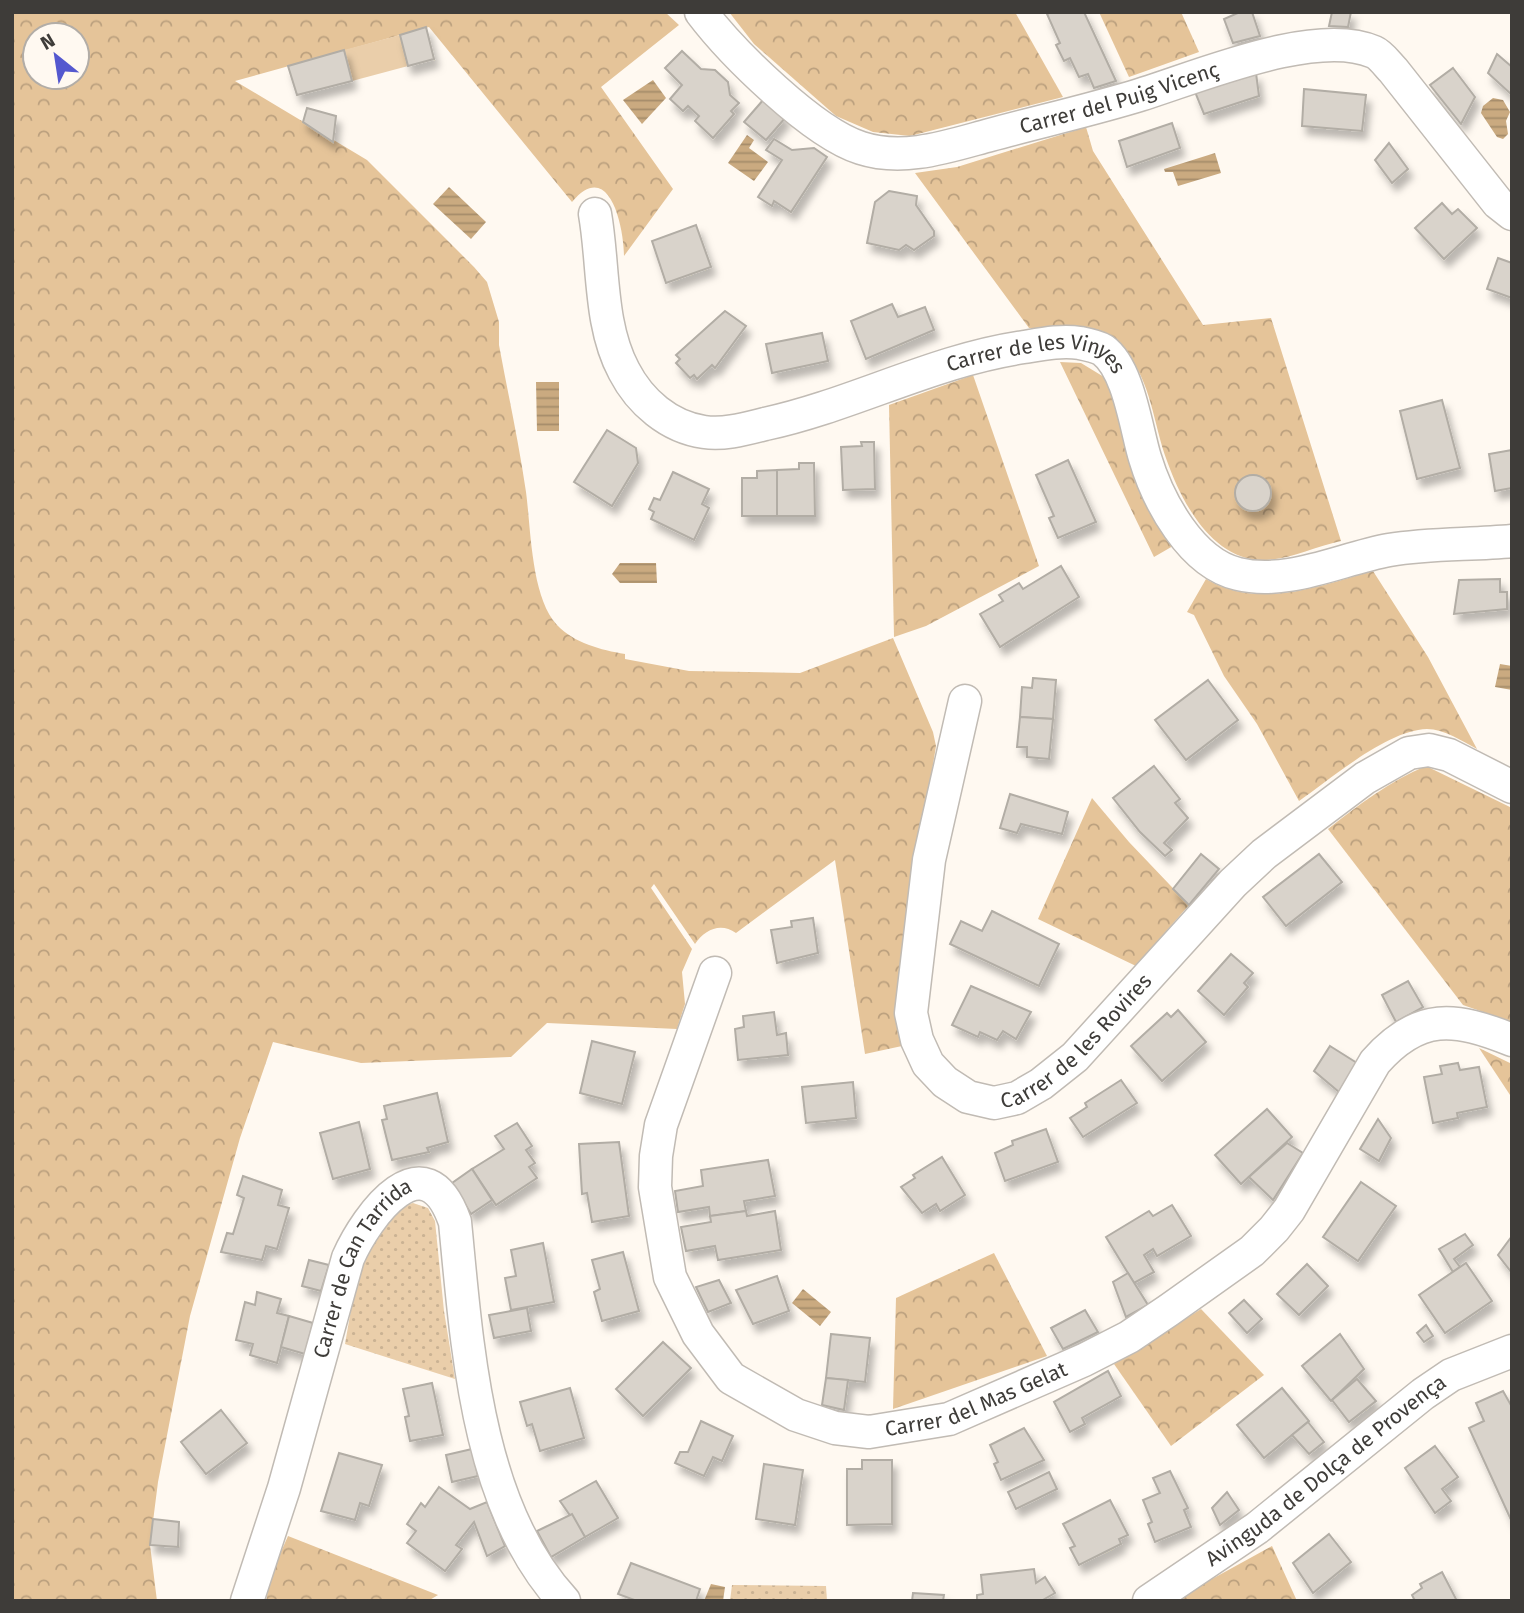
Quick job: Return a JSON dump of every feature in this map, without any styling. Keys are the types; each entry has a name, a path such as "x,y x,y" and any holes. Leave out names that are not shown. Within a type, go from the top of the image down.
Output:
{"street":[{"name":"Carrer del Puig Vicenç","path":"701,12 756,73 836,137 861,148 900,155 938,149 1133,97 1270,54 1344,46 1376,52 1394,70 1497,204 1512,214"},
{"name":"Carrer de les Vinyes","path":"595,214 607,316 623,371 640,397 681,427 706,432 730,432 794,418 962,359 1045,344 1079,343 1103,350 1118,370 1146,462 1181,530 1214,564 1236,574 1287,576 1425,544 1512,541"},
{"name":"Carrer de les Rovires","path":"965,701 929,860 911,1013 917,1040 928,1063 945,1082 968,1097 994,1103 1017,1098 1041,1084 1075,1057 1233,883 1273,847 1365,778 1409,753 1429,750 1449,755 1512,787"},
{"name":"Carrer del Mas Gelat","path":"715,973 661,1125 656,1156 655,1187 670,1277 698,1334 730,1378 796,1415 835,1428 869,1432 949,1419 1036,1383 1129,1337 1252,1251 1289,1210 1375,1062 1390,1045 1432,1023 1467,1023 1512,1040"},
{"name":"Carrer de Can Tarrida","path":"247,1601 284,1488 348,1258 357,1238 381,1203 398,1190 419,1185 438,1193 451,1210 455,1222 471,1369 498,1480 525,1545 564,1601"},
{"name":"Avinguda de Dolça de Provença","path":"1149,1601 1257,1528 1423,1394 1451,1375 1512,1351"}],"shaded area":[{"path":"400,35 408,66 352,81 344,50"},
{"path":"653,80 666,98 642,124 623,100"},
{"path":"1493,98 1503,100 1510,112 1506,121 1508,134 1503,139 1497,137 1481,113 1483,106"},
{"path":"747,135 754,140 749,148 768,162 754,181 728,163"},
{"path":"1215,153 1221,173 1178,186 1173,172 1165,172 1164,169"},
{"path":"449,187 486,222 471,239 433,204"},
{"path":"536,382 559,382 559,431 537,431"},
{"path":"620,563 656,563 657,583 620,583 612,574"},
{"path":"1500,664 1512,666 1512,690 1495,687"},
{"path":"413,1203 428,1208 435,1221 444,1311 455,1379 345,1344 353,1298 368,1247 402,1206"},
{"path":"803,1289 831,1312 820,1326 792,1303"},
{"path":"711,1584 725,1587 723,1601 704,1601"},
{"path":"732,1585 826,1586 827,1601 730,1601"}],"green space":[{"path":"12,12 665,12 679,25 601,87 673,189 624,256 618,215 605,192 596,188 585,190 572,202 429,27 235,81 367,160 487,282 499,322 499,345 526,492 537,580 548,613 571,637 588,645 625,654 625,659 689,671 800,673 893,638 933,732 936,746 897,988 896,1021 902,1046 865,1054 835,860 736,933 725,928 714,929 704,934 695,944 654,884 651,888 692,949 682,972 685,1004 677,1029 547,1023 511,1057 361,1063 273,1042 240,1138 190,1316 158,1482 150,1545 157,1601 12,1601"},
{"path":"729,12 1015,12 1063,97 910,136 873,132 836,116 754,44"},
{"path":"1099,12 1181,12 1199,52 1129,77"},
{"path":"1086,127 1093,151 1203,325 1271,318 1341,541 1289,556 1257,560 1240,556 1211,537 1180,492 1162,447 1141,376 1125,351 1049,328 1029,328 915,173 957,167"},
{"path":"1060,362 1081,363 1104,377 1148,506 1173,546 1154,557"},
{"path":"973,375 1039,566 926,626 894,637 889,405"},
{"path":"1373,571 1428,657 1477,749 1440,731 1411,731 1377,746 1299,801 1257,724 1224,676 1194,615 1187,612 1206,579 1226,588 1268,594 1310,588"},
{"path":"1426,766 1512,808 1512,1022 1463,1005 1328,829 1387,786"},
{"path":"1092,798 1129,842 1189,905 1136,966 1038,919"},
{"path":"1479,1048 1512,1064 1512,1098"},
{"path":"994,1253 1047,1356 893,1409 896,1298"},
{"path":"1201,1309 1264,1375 1171,1446 1114,1364"},
{"path":"288,1536 438,1595 428,1601 266,1601 271,1574"},
{"path":"1272,1546 1297,1601 1172,1601"}],"building":[{"path":"1084,12 1116,81 1094,88 1088,74 1079,77 1070,58 1064,61 1056,45 1060,43 1047,14"},
{"path":"1240,12 1252,12 1260,36 1233,43 1224,19"},
{"path":"1332,12 1351,12 1348,27 1329,26"},
{"path":"426,27 434,59 408,66 400,35"},
{"path":"344,50 352,81 297,95 288,66"},
{"path":"682,51 701,69 715,70 728,82 730,95 739,103 731,111 734,114 713,138 695,121 699,116 688,106 683,111 670,99 682,85 665,68"},
{"path":"1497,54 1512,67 1512,95 1488,73"},
{"path":"1453,68 1475,97 1461,124 1430,85"},
{"path":"1256,73 1259,96 1204,114 1195,92"},
{"path":"1304,89 1366,95 1362,131 1302,126"},
{"path":"764,99 786,117 766,140 744,122"},
{"path":"307,108 336,116 333,142 303,122"},
{"path":"1172,123 1180,148 1127,167 1119,141"},
{"path":"774,139 792,150 814,148 827,157 791,212 774,201 772,206 758,197 782,160 766,150"},
{"path":"1389,143 1408,169 1392,183 1375,160"},
{"path":"889,191 917,196 916,205 934,231 934,236 914,250 906,245 899,250 867,243 875,202"},
{"path":"1442,203 1452,214 1458,209 1477,228 1444,259 1415,228"},
{"path":"696,225 711,267 666,283 652,241"},
{"path":"1498,258 1512,263 1512,298 1487,289"},
{"path":"892,304 898,317 925,307 934,330 866,359 851,321"},
{"path":"725,311 746,326 715,368 712,365 697,379 694,375 690,378 676,363 680,359 676,355"},
{"path":"822,333 828,361 772,373 766,344"},
{"path":"1442,400 1460,468 1417,479 1400,411"},
{"path":"607,430 636,448 638,463 612,506 574,482"},
{"path":"861,442 874,442 875,489 843,490 841,447 862,446"},
{"path":"1512,450 1512,488 1495,491 1489,454"},
{"path":"1068,460 1096,522 1058,538 1049,518 1054,516 1036,475"},
{"path":"799,463 814,463 815,516 777,516 777,470 799,469"},
{"path":"777,470 777,516 742,516 742,478 757,478 757,471"},
{"path":"673,472 709,489 702,504 709,508 694,540 651,519 654,512 649,509 654,498 660,500"},
{"path":"1253,475 1266,480 1271,493 1266,506 1253,511 1240,506 1235,493 1240,480"},
{"path":"1061,566 1079,597 1000,647 980,614 1003,601 999,595 1019,583 1023,589"},
{"path":"1500,579 1500,592 1507,592 1507,609 1454,614 1459,580"},
{"path":"1033,678 1056,680 1053,719 1020,717 1022,687 1032,688"},
{"path":"1208,680 1238,720 1186,760 1155,720"},
{"path":"1020,717 1053,719 1049,759 1027,757 1027,747 1017,747"},
{"path":"1154,766 1180,799 1175,803 1188,818 1164,843 1172,850 1165,856 1140,832 1113,798"},
{"path":"1010,794 1068,812 1062,834 1021,824 1017,833 1000,828"},
{"path":"1201,854 1219,869 1189,905 1173,889"},
{"path":"1319,854 1342,882 1286,926 1263,897"},
{"path":"992,911 1059,944 1039,986 950,944 961,921 982,931"},
{"path":"813,918 818,953 777,963 771,930 792,927 791,921"},
{"path":"1231,954 1253,973 1244,983 1248,987 1224,1015 1198,991"},
{"path":"1408,981 1423,1007 1396,1022 1382,995"},
{"path":"971,986 1031,1012 1016,1039 1003,1031 997,1040 980,1032 978,1037 952,1025"},
{"path":"1178,1010 1206,1042 1162,1081 1131,1046 1167,1013 1171,1017"},
{"path":"774,1012 777,1035 786,1033 788,1055 738,1060 735,1029 744,1027 743,1016"},
{"path":"592,1041 635,1052 622,1104 580,1093"},
{"path":"1330,1046 1357,1063 1339,1092 1314,1071"},
{"path":"1458,1063 1460,1070 1479,1067 1487,1107 1457,1113 1458,1118 1433,1123 1424,1077 1442,1074 1440,1066"},
{"path":"1121,1080 1137,1103 1083,1137 1070,1118 1087,1107 1085,1103"},
{"path":"853,1082 856,1118 806,1123 802,1087"},
{"path":"437,1093 448,1142 427,1148 429,1152 392,1160 382,1120 387,1119 384,1106"},
{"path":"1267,1109 1292,1137 1241,1184 1215,1155"},
{"path":"1378,1119 1391,1138 1379,1161 1360,1149"},
{"path":"359,1122 370,1169 333,1179 320,1133"},
{"path":"517,1123 532,1146 526,1150 535,1163 529,1167 537,1178 496,1205 472,1169 504,1149 495,1136"},
{"path":"1046,1129 1058,1162 1005,1181 995,1153 1013,1145 1012,1141"},
{"path":"619,1142 629,1216 592,1222 587,1193 582,1194 579,1144"},
{"path":"1287,1143 1303,1153 1273,1200 1249,1177"},
{"path":"942,1157 965,1195 940,1211 936,1204 922,1213 901,1187 915,1178 913,1175"},
{"path":"768,1160 775,1196 744,1201 746,1211 710,1216 709,1207 678,1212 675,1191 703,1186 701,1170"},
{"path":"472,1169 492,1200 471,1214 452,1183"},
{"path":"243,1176 282,1190 278,1205 289,1208 277,1249 266,1246 262,1260 221,1252 227,1233 233,1234 244,1198 237,1195"},
{"path":"1361,1182 1396,1206 1358,1261 1323,1237"},
{"path":"1172,1205 1191,1236 1157,1256 1153,1249 1144,1255 1154,1272 1134,1283 1106,1237 1149,1211 1153,1216"},
{"path":"746,1211 747,1216 775,1211 781,1250 718,1260 715,1246 686,1251 681,1227 711,1222 710,1216"},
{"path":"1465,1234 1473,1245 1454,1259 1460,1267 1453,1272 1439,1249"},
{"path":"1512,1236 1512,1273 1498,1255"},
{"path":"543,1243 554,1302 511,1310 505,1278 516,1276 511,1250"},
{"path":"623,1252 639,1311 602,1321 594,1292 600,1289 592,1260"},
{"path":"309,1260 329,1265 321,1291 302,1286"},
{"path":"1466,1263 1492,1301 1445,1333 1419,1295"},
{"path":"1307,1264 1328,1286 1299,1315 1277,1294"},
{"path":"1128,1273 1148,1305 1126,1317 1113,1282"},
{"path":"777,1276 789,1311 753,1324 736,1290"},
{"path":"719,1280 731,1303 708,1312 696,1287"},
{"path":"257,1292 281,1299 277,1313 289,1316 277,1363 250,1355 253,1344 236,1340 245,1302 255,1305"},
{"path":"1244,1300 1262,1319 1247,1333 1229,1313"},
{"path":"527,1308 531,1331 494,1338 489,1315"},
{"path":"1085,1310 1098,1332 1063,1349 1051,1328"},
{"path":"289,1316 313,1323 305,1354 281,1347"},
{"path":"1426,1325 1433,1336 1424,1342 1417,1333"},
{"path":"831,1334 870,1338 865,1382 826,1378"},
{"path":"1340,1334 1364,1369 1331,1401 1302,1366"},
{"path":"663,1342 691,1368 643,1416 616,1389"},
{"path":"1108,1371 1121,1396 1082,1418 1085,1424 1070,1432 1054,1402"},
{"path":"826,1378 848,1380 844,1410 822,1405"},
{"path":"1357,1379 1376,1401 1349,1422 1332,1400"},
{"path":"432,1383 443,1435 410,1441 405,1417 409,1416 403,1389"},
{"path":"570,1388 584,1438 540,1451 532,1424 527,1426 520,1402"},
{"path":"1282,1388 1309,1421 1264,1458 1237,1425"},
{"path":"1503,1391 1512,1407 1512,1522 1469,1428 1484,1421 1476,1403"},
{"path":"221,1410 247,1443 206,1474 181,1442"},
{"path":"701,1421 733,1436 722,1461 713,1457 704,1476 675,1463 680,1452 688,1452"},
{"path":"1308,1422 1324,1442 1309,1454 1292,1435"},
{"path":"1024,1428 1044,1460 1001,1480 994,1464 998,1462 990,1445"},
{"path":"1435,1446 1458,1477 1442,1489 1451,1501 1435,1513 1405,1468"},
{"path":"472,1449 478,1476 452,1482 446,1455"},
{"path":"339,1453 382,1465 369,1506 360,1503 355,1520 321,1511"},
{"path":"862,1460 892,1460 892,1524 847,1525 847,1469 862,1469"},
{"path":"764,1464 803,1470 795,1525 756,1519"},
{"path":"1170,1471 1188,1508 1184,1510 1191,1527 1155,1542 1148,1524 1152,1522 1143,1500 1160,1493 1153,1478"},
{"path":"1049,1472 1057,1489 1016,1509 1008,1492"},
{"path":"596,1481 618,1518 585,1537 560,1501"},
{"path":"439,1487 470,1509 487,1502 505,1546 487,1556 474,1522 456,1545 462,1549 445,1571 407,1543 416,1531 407,1524 421,1503 425,1507"},
{"path":"1227,1492 1239,1510 1220,1525 1212,1508"},
{"path":"1110,1500 1128,1535 1119,1539 1121,1544 1079,1565 1070,1548 1075,1546 1063,1524"},
{"path":"572,1514 585,1537 551,1557 537,1531"},
{"path":"153,1519 179,1522 178,1547 150,1545"},
{"path":"1329,1534 1351,1562 1313,1593 1293,1563"},
{"path":"631,1563 700,1589 696,1601 637,1601 618,1594"},
{"path":"1034,1569 1036,1583 1045,1577 1055,1593 1041,1601 977,1601 977,1595 983,1594 981,1575"},
{"path":"1442,1572 1457,1601 1415,1601 1412,1595 1422,1588 1420,1584"},
{"path":"913,1593 944,1595 943,1601 912,1601"}]}
